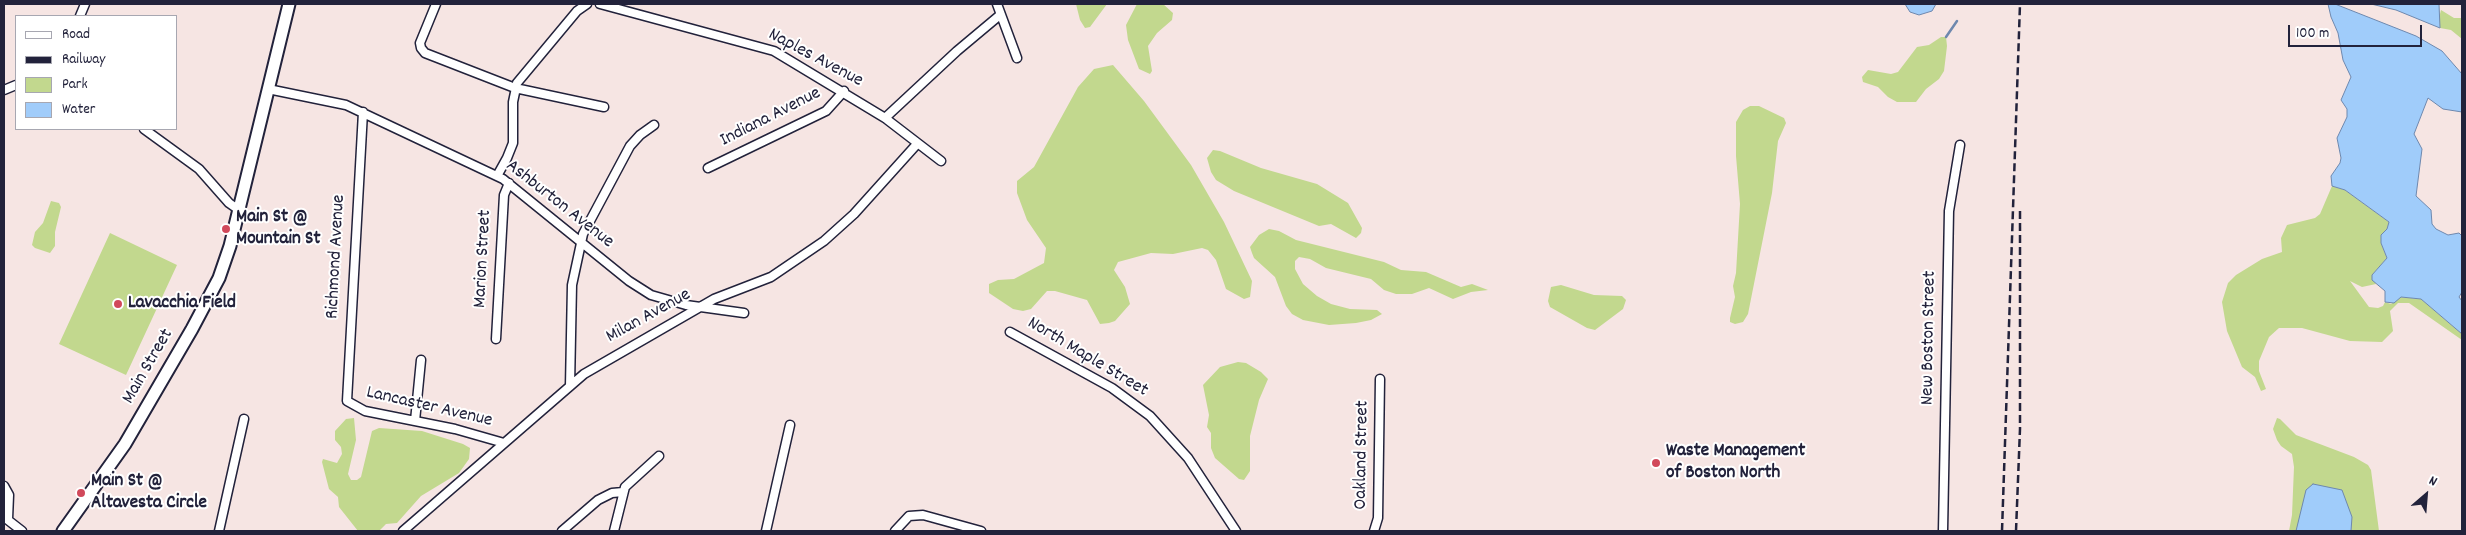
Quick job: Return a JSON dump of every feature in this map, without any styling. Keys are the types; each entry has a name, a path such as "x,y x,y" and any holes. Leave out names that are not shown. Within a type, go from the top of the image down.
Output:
{"main road":[{"name":"Main Street","path":"63,531 125,444 210,298 223,268 290,4"}],"street":[{"path":"436,4 420,43 425,53 515,88 604,107"},
{"path":"497,176 513,143 512,102 515,88 577,11 587,4"},
{"name":"Naples Avenue","path":"600,4 764,47 844,91 885,118 941,161"},
{"path":"997,4 1017,58"},
{"path":"885,118 957,51 1000,15"},
{"name":"Ashburton Avenue","path":"268,89 328,100 363,112 497,176 509,183 643,290 673,303 744,313"},
{"name":"Indiana Avenue","path":"708,168 826,112 844,91"},
{"name":"Richmond Avenue","path":"348,404 346,398 363,112"},
{"path":"570,386 572,286 581,242 626,153 637,137 654,126"},
{"path":"145,130 199,169 228,203 239,210"},
{"name":"Milan Avenue","path":"403,531 570,386 609,358 714,299 771,277 824,241 854,214 917,144"},
{"name":"New Boston Street","path":"1943,531 1949,211 1960,145"},
{"name":"Marion Street","path":"496,339 504,193 509,183"},
{"name":"North Maple Street","path":"1010,332 1112,388 1150,416 1188,458 1236,531"},
{"path":"415,421 421,360"},
{"name":"Oakland Street","path":"1374,531 1378,518 1380,380"},
{"name":"Lancaster Avenue","path":"348,404 365,411 455,429 504,443"},
{"path":"219,531 244,419"},
{"path":"766,531 790,425"},
{"path":"614,531 623,492 631,480 659,456"},
{"path":"4,486 10,495 6,518 22,531"},
{"path":"562,531 598,500 612,493 623,492"},
{"path":"896,531 909,516 923,514 981,531"}],"green space":[{"path":"1076,4 1107,4 1090,27 1085,28 1080,20"},
{"path":"1137,4 1163,4 1173,13 1172,20 1157,33 1148,46 1152,71 1150,74 1139,69 1128,40 1126,25"},
{"path":"2441,10 2454,18 2462,18 2462,39 2451,30 2440,28 2439,18"},
{"path":"1941,37 1946,37 1947,46 1944,71 1939,79 1926,89 1916,102 1897,102 1888,97 1878,87 1863,82 1862,77 1868,70 1891,74 1898,72 1917,47 1929,45"},
{"path":"1113,65 1144,101 1191,165 1224,222 1252,281 1250,297 1244,299 1226,289 1216,260 1208,250 1202,248 1173,254 1151,253 1118,262 1114,270 1125,287 1130,304 1115,321 1109,323 1100,324 1087,300 1055,291 1047,291 1031,309 1023,311 1013,309 989,293 989,284 998,280 1014,279 1044,263 1046,248 1027,220 1017,193 1017,181 1034,167 1078,87 1094,69"},
{"path":"1750,106 1759,106 1784,118 1786,123 1778,141 1772,193 1748,314 1743,322 1735,324 1730,322 1730,318 1735,297 1733,286 1736,273 1740,204 1736,156 1736,122 1743,110"},
{"path":"1213,150 1220,151 1261,168 1317,184 1348,203 1362,228 1361,233 1356,238 1331,224 1319,226 1234,191 1216,180 1211,172 1207,158"},
{"path":"2332,186 2345,190 2389,222 2387,229 2381,235 2381,243 2387,258 2372,275 2376,284 2362,287 2350,281 2369,307 2378,308 2383,306 2385,302 2391,304 2401,297 2421,299 2462,334 2462,340 2409,303 2398,303 2390,311 2393,331 2382,342 2350,341 2302,328 2279,328 2269,337 2259,361 2259,371 2266,389 2261,391 2255,377 2242,367 2227,331 2222,302 2228,283 2236,275 2262,259 2282,252 2281,238 2287,225 2315,218 2320,214"},
{"path":"51,201 59,203 61,207 55,232 55,246 50,253 35,248 32,245 35,232 43,223"},
{"path":"1269,229 1279,231 1296,240 1384,262 1401,270 1426,272 1461,287 1472,284 1488,290 1471,292 1453,299 1429,288 1412,294 1396,294 1384,290 1371,279 1326,268 1310,259 1299,257 1295,261 1295,269 1303,284 1317,296 1331,304 1350,309 1377,310 1382,314 1371,320 1356,323 1329,325 1303,320 1292,314 1286,306 1275,277 1254,258 1252,253 1250,247 1259,235"},
{"name":"Lavacchia Field","path":"110,233 177,265 126,375 59,344"},
{"path":"1561,285 1594,295 1622,296 1626,300 1623,309 1595,330 1587,328 1550,307 1548,301 1551,287"},
{"path":"1238,362 1246,363 1261,372 1268,379 1259,400 1250,436 1250,471 1244,480 1239,479 1215,458 1211,448 1211,433 1207,427 1209,415 1203,385 1220,367"},
{"path":"354,418 356,440 348,474 351,480 357,480 361,477 372,431 379,428 422,431 463,444 470,448 469,459 459,473 421,496 397,523 386,524 379,531 358,531 339,507 338,497 329,489 322,462 323,459 337,463 342,454 341,447 335,440 335,431 346,419"},
{"path":"2277,418 2296,435 2354,457 2368,465 2371,470 2379,531 2289,531 2292,515 2294,467 2292,454 2281,446 2273,429"}],"water":[{"path":"1905,4 1936,4 1932,11 1919,15 1910,12"},
{"path":"2328,4 2335,4 2416,36 2442,51 2462,74 2462,112 2443,109 2428,98 2414,134 2422,149 2416,196 2431,210 2432,224 2436,229 2448,235 2459,233 2462,236 2462,292 2459,297 2462,301 2462,334 2421,299 2401,297 2394,303 2385,302 2385,291 2372,280 2372,275 2387,258 2381,243 2381,235 2387,229 2389,222 2345,190 2332,186 2331,176 2340,163 2341,158 2337,138 2347,117 2347,109 2341,100 2351,77 2343,60 2338,33"},
{"path":"2371,4 2439,4 2440,28 2396,10"},
{"path":"2313,484 2342,490 2352,517 2351,531 2296,531 2306,490"}],"waterway":[{"path":"1946,37 1957,21"}],"railway":[{"path":"2002,531 2020,4"},
{"path":"2016,531 2020,429 2020,209"}],"place":[{"name":"Main St @ Mountain St","path":"226,229"},
{"name":"Lavacchia Field","path":"118,304"},
{"name":"Waste Management of Boston North","path":"1656,463"},
{"name":"Main St @ Altavesta Circle","path":"81,493"}]}
